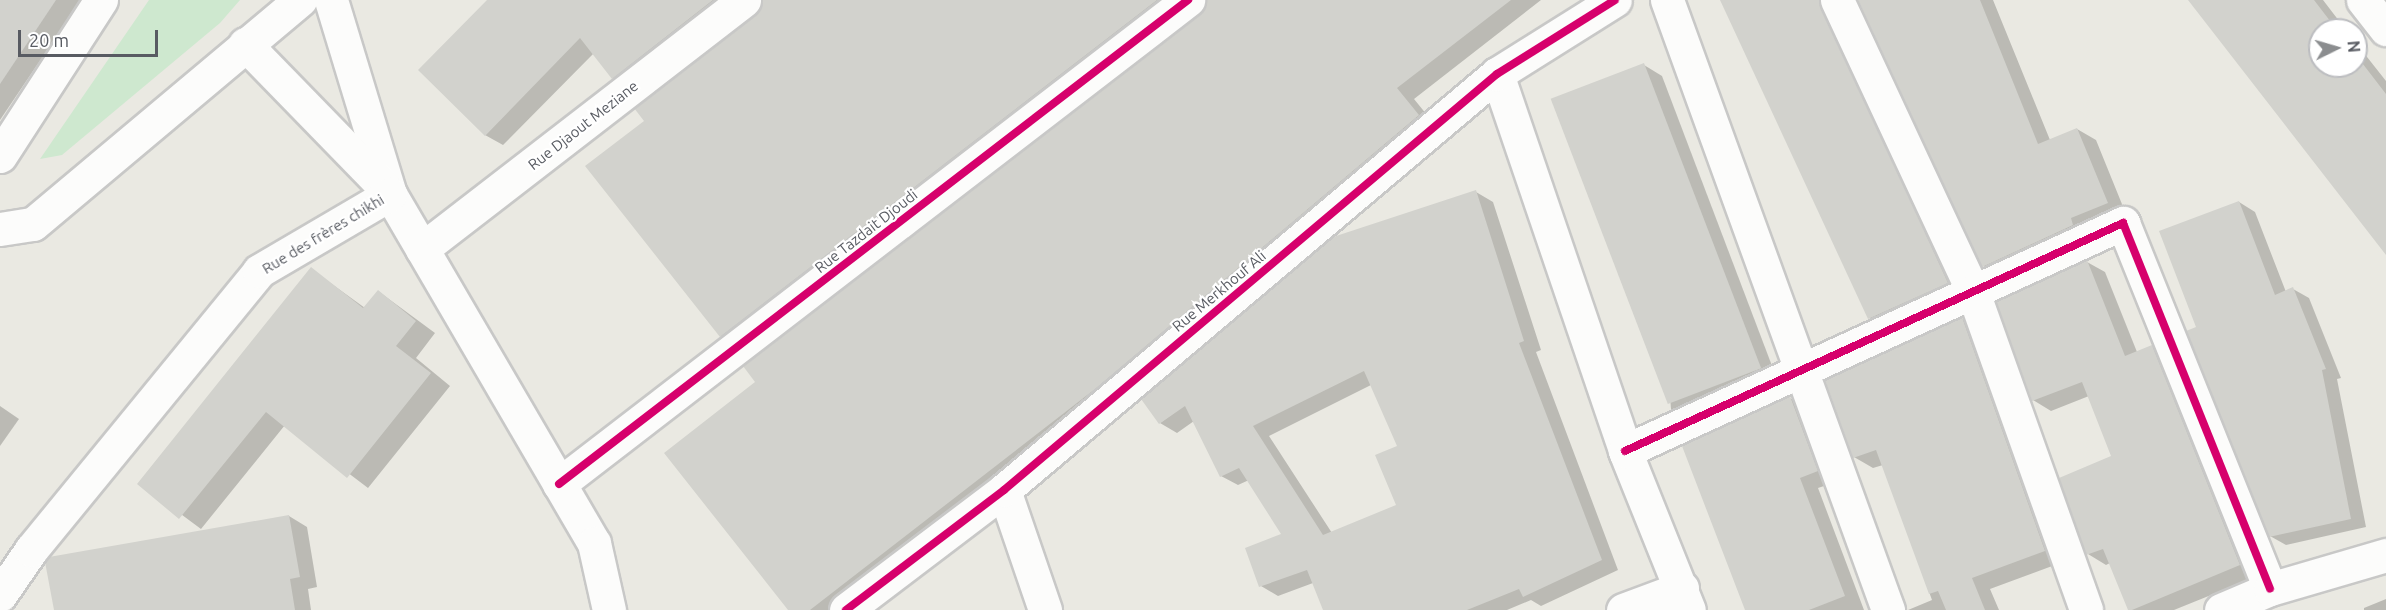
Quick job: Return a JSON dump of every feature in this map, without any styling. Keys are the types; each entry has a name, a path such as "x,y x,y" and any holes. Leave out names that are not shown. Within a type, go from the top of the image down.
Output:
{"street":[{"path":"0,156 101,0"},
{"path":"0,229 33,224 300,0"},
{"path":"331,0 390,194 594,543 609,610"},
{"name":"Rue Djaout Meziane","path":"422,249 744,0"},
{"name":"Rue Tazdait Djoudi","path":"559,484 1188,0"},
{"name":"Rue Merkhouf Ali","path":"846,610 1004,490 1497,74 1615,0"},
{"path":"1667,0 1888,610"},
{"path":"1837,0 1973,292 2086,610"},
{"path":"2363,0 2386,29"},
{"name":"Rue des frères chikhi","path":"0,595 31,550 259,271 390,194 245,44"},
{"path":"1497,74 1625,451 1686,599 1623,610"},
{"path":"1625,451 2122,223 2270,589"},
{"path":"1004,490 1045,610"},
{"path":"2221,610 2270,589 2386,555"}],"green space":[{"path":"149,0 240,0 220,23 62,155 40,159"}],"building":[{"path":"0,0 56,0 0,84"},
{"path":"487,0 713,0 612,79 580,38 485,136 418,70"},
{"path":"762,0 1157,0 720,337 585,166 644,121 634,108 755,15"},
{"path":"1206,0 1511,0 1397,88 1419,115 1095,389 810,610 788,610 664,453 755,382 743,366 1199,15"},
{"path":"1720,0 1819,0 1948,283 1868,319"},
{"path":"1858,0 1980,0 2038,144 2077,128 2108,203 2071,218 2073,225 1982,267"},
{"path":"2188,0 2314,0 2328,18 2308,18 2308,78 2368,78 2368,71 2386,94 2386,255"},
{"path":"1644,63 1761,368 1668,404 1551,99"},
{"path":"1476,190 1524,341 1519,343 1602,560 1523,597 1519,589 1467,610 1323,610 1307,570 1259,587 1245,548 1281,534 1239,468 1220,477 1185,406 1159,424 1141,399 1333,237","holes":["1364,371 1397,446 1375,455 1396,505 1323,535 1253,426"]},
{"path":"2239,201 2275,295 2293,287 2326,369 2322,370 2351,519 2269,537 2186,331 2196,327 2159,231"},
{"path":"2087,260 2125,356 2152,345 2240,565 2132,610 2128,610 2103,549 2086,555 2059,478 2111,456 2082,382 2032,401 1996,302"},
{"path":"311,267 363,308 378,290 416,321 396,346 431,373 347,478 266,412 179,519 137,484"},
{"path":"1962,317 2045,551 1972,578 1985,610 1946,610 1938,591 1929,594 1876,450 1853,458 1825,380"},
{"path":"1790,396 1818,471 1800,478 1845,596 1809,610 1745,610 1682,446"},
{"path":"289,515 300,577 290,579 295,610 54,610 45,562 49,557"}],"cycle path":[{"path":"559,484 1188,0"},
{"path":"846,610 1004,490 1497,74 1615,0"},
{"path":"1625,451 2123,223 2270,589"}]}
